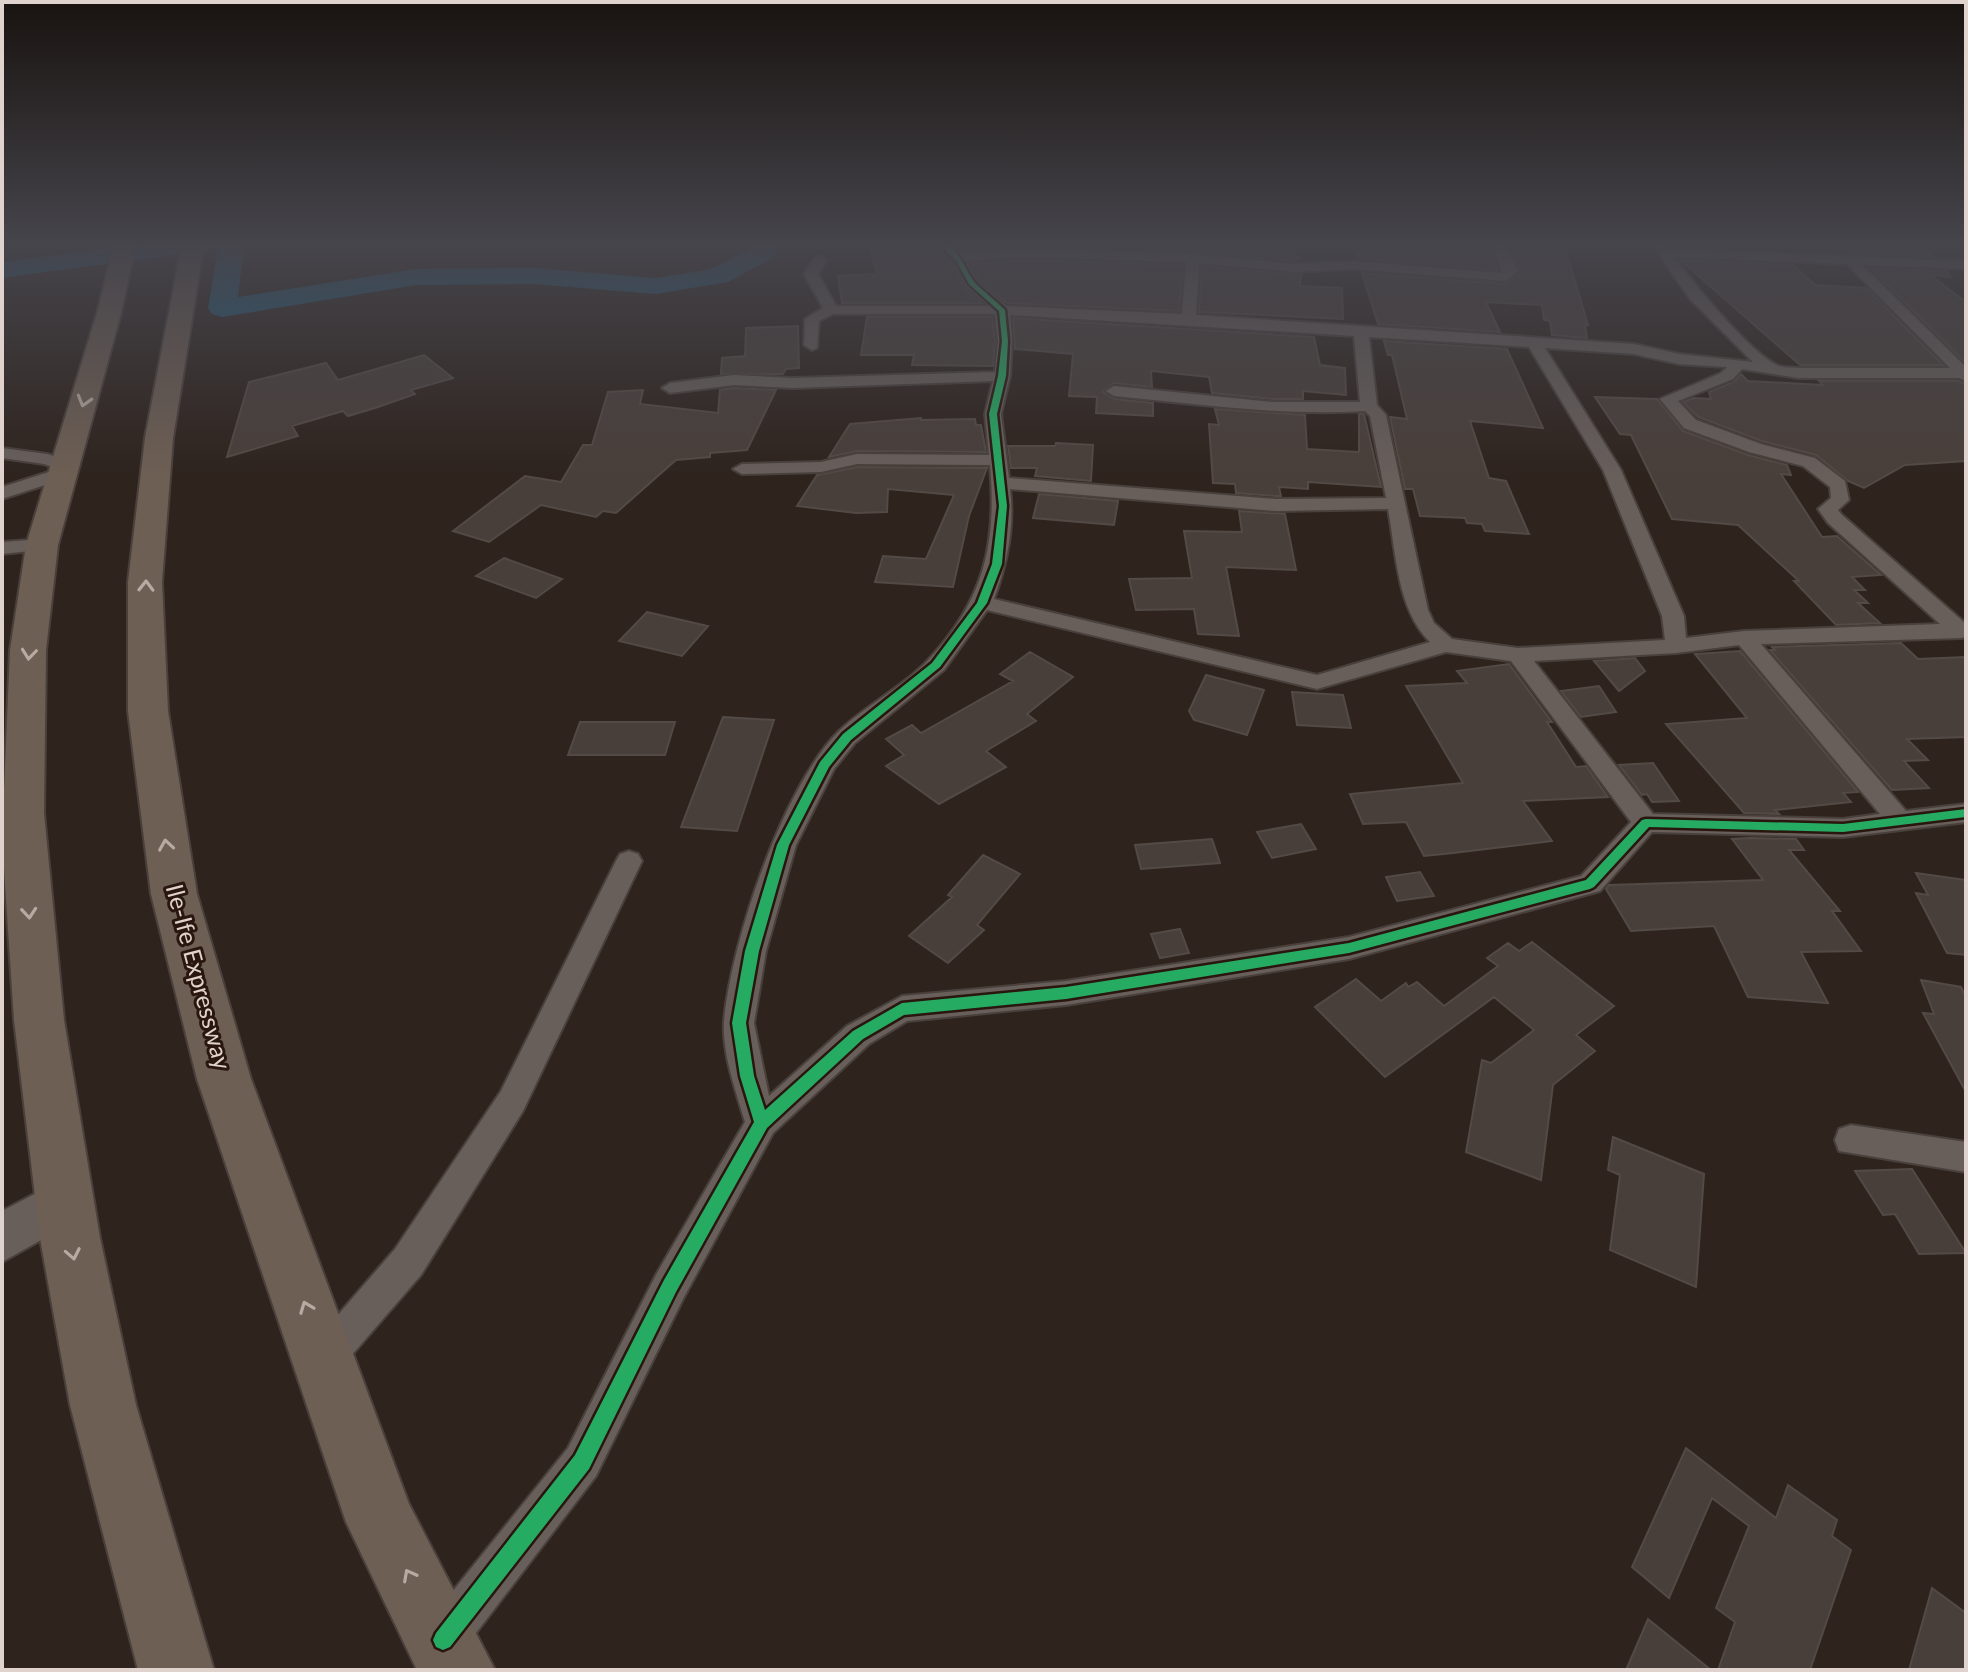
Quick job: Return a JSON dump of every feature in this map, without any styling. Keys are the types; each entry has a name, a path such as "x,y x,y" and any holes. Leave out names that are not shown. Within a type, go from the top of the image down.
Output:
{"highway":[{"path":"104,322 65,470 22,546 39,590 28,650 22,813 39,1020 70,1238 103,1405 176,1670"},
{"name":"Ile-Ife Expressway","path":"180,322 153,483 145,582 148,711 174,894 217,1051 261,1191 325,1358 381,1522 450,1655"}],"street":[{"path":"812,322 812,345"},
{"path":"762,1123 747,1076 739,1023 752,951 783,845 824,765 847,737 936,665 982,603 997,564 1003,506 993,414 1002,376 1003,322"},
{"path":"1229,322 1634,349 1679,359 1703,359 1777,371 1964,374"},
{"path":"1721,322 1758,358 1777,371"},
{"path":"1912,322 1964,374"},
{"path":"1361,332 1369,406 1378,415 1418,610 1425,626 1445,645"},
{"path":"1535,344 1612,470 1673,616 1676,646"},
{"path":"1737,365 1727,376 1668,399 1690,424 1755,448 1809,462 1839,485 1840,500 1827,509 1835,519 1964,631"},
{"path":"670,388 734,380 793,383 1002,376"},
{"path":"1114,391 1283,408 1369,406"},
{"path":"2,453 47,459 65,470"},
{"path":"742,469 821,467 857,459 1000,471 1276,505 1397,503"},
{"path":"2,493 65,470"},
{"path":"982,603 1317,682 1445,645 1518,655 1676,646 1744,638 1964,631"},
{"path":"1744,638 1900,821"},
{"path":"1518,655 1646,823"},
{"path":"450,1655 582,1462 670,1286 762,1123 858,1035 902,1009 1066,993 1349,948 1590,884 1646,823 1843,828 1966,813"},
{"path":"325,1358 408,1262 512,1101 629,861"},
{"path":"1851,1140 1966,1157"},
{"path":"2,1238 65,1201"}],"building":[{"path":"866,322 993,322 993,366 912,365 914,355 861,355"},
{"path":"1013,322 1077,322 1314,337 1320,365 1345,368 1346,395 1303,391 1303,399 1273,399 1212,393 1209,377 1151,371 1152,387 1114,383 1103,392 1114,399 1153,403 1153,416 1096,413 1097,397 1069,396 1073,354 1015,349"},
{"path":"1495,322 1500,332 1378,324"},
{"path":"1550,322 1587,322 1587,338 1552,335"},
{"path":"1751,322 1900,322 1943,365 1800,365"},
{"path":"1925,322 1966,322 1966,363"},
{"path":"798,326 799,368 786,369 783,374 721,374 722,358 745,356 746,328"},
{"path":"1384,341 1507,349 1543,428 1470,421 1489,478 1506,481 1529,534 1485,531 1482,524 1467,523 1465,518 1420,516 1413,489 1405,489 1390,417 1407,419 1392,355 1388,355"},
{"path":"424,355 453,378 411,390 415,394 375,408 348,416 343,411 292,426 298,436 227,457 249,382 326,363 338,380"},
{"path":"1741,374 1748,381 1823,385 1819,381 1958,381 1966,384 1966,461 1905,465 1864,488 1848,481 1816,455 1762,441 1698,417 1683,402 1694,398 1711,399 1709,392 1734,382"},
{"path":"643,390 640,404 718,413 720,390 776,390 747,450 676,460 616,513 603,511 596,517 541,505 489,542 453,531 525,476 561,482 583,445 592,445 608,392"},
{"path":"1595,397 1657,399 1683,431 1748,455 1787,465 1791,475 1781,474 1822,537 1837,536 1881,575 1852,577 1865,590 1854,590 1868,603 1858,603 1880,623 1836,625 1794,581 1799,581 1738,525 1672,519 1631,435 1620,434"},
{"path":"1215,409 1305,415 1307,449 1359,452 1359,414 1364,414 1381,487 1308,482 1308,489 1279,487 1281,496 1276,496 1236,493 1235,484 1213,483 1209,424 1219,425"},
{"path":"921,418 975,419 976,425 981,425 986,452 857,451 829,457 850,424"},
{"path":"1056,443 1093,445 1091,481 1035,476 1037,468 1011,468 1008,446 1055,446"},
{"path":"857,467 987,468 969,516 953,587 875,582 883,556 926,559 954,495 888,489 887,512 856,513 797,506 817,475"},
{"path":"1039,494 1118,501 1114,525 1033,518"},
{"path":"1239,511 1285,514 1296,570 1226,567 1239,636 1198,634 1194,609 1136,610 1129,579 1192,578 1184,531 1242,532"},
{"path":"504,558 562,579 536,598 476,576"},
{"path":"647,612 708,626 682,656 619,641"},
{"path":"1901,643 1918,659 1966,657 1966,737 1907,739 1928,760 1904,761 1929,788 1892,790 1770,650 1775,650 1772,647"},
{"path":"1740,651 1858,792 1843,793 1851,802 1775,810 1779,814 1744,813 1666,724 1747,718 1695,654"},
{"path":"1030,652 1073,677 1027,714 1036,721 986,751 1006,767 939,804 886,766 904,755 886,739 912,725 921,733 1013,681 1000,674"},
{"path":"1635,658 1645,671 1619,691 1594,661"},
{"path":"1509,664 1552,722 1547,722 1576,767 1586,766 1608,797 1523,801 1552,841 1453,853 1424,856 1406,822 1363,824 1350,794 1463,783 1406,686 1467,683 1457,671"},
{"path":"1206,675 1264,690 1247,735 1194,720 1189,711"},
{"path":"1599,686 1616,712 1581,717 1561,691"},
{"path":"1292,692 1343,695 1351,728 1297,725"},
{"path":"723,717 774,720 737,831 681,827"},
{"path":"580,722 675,722 665,755 568,755"},
{"path":"1653,763 1679,801 1652,802 1647,794 1642,795 1619,765"},
{"path":"1301,824 1316,849 1272,858 1257,832"},
{"path":"1212,839 1220,863 1141,869 1135,845"},
{"path":"1732,839 1796,839 1804,850 1789,850 1840,911 1832,911 1861,951 1801,952 1828,1003 1748,997 1714,926 1631,931 1606,889 1609,885 1763,880"},
{"path":"983,855 1020,874 977,925 984,930 948,963 909,936 952,897 948,895"},
{"path":"1420,872 1434,896 1397,901 1386,877"},
{"path":"1916,873 1966,880 1966,955 1947,953 1916,893 1928,895"},
{"path":"1180,929 1189,953 1160,958 1151,934"},
{"path":"1532,942 1614,1006 1576,1035 1595,1051 1553,1085 1541,1180 1466,1152 1482,1060 1491,1063 1534,1030 1494,997 1385,1077 1315,1007 1356,979 1381,1001 1406,983 1408,987 1417,982 1444,1006 1498,966 1487,958 1508,943 1519,951"},
{"path":"1921,980 1961,987 1966,998 1966,1092 1923,1013 1934,1014"},
{"path":"1613,1137 1704,1174 1696,1287 1610,1250 1620,1175 1608,1170"},
{"path":"1912,1169 1966,1253 1919,1254 1895,1214 1883,1215 1855,1171"},
{"path":"1686,1448 1776,1518 1788,1485 1837,1520 1832,1536 1851,1550 1810,1670 1718,1670 1735,1622 1716,1608 1749,1526 1712,1498 1669,1598 1632,1567"},
{"path":"1932,1588 1966,1613 1966,1670 1909,1670"},
{"path":"1648,1619 1711,1670 1626,1670"}],"cycle path":[{"path":"443,1640 582,1462 670,1286 762,1123 747,1076 739,1023 752,951 783,845 824,765 847,737 936,665 982,603 997,564 1003,506 993,414 1002,376 1003,322"},
{"path":"762,1123 858,1035 902,1009 1066,993 1349,948 1590,884 1646,823 1843,828 1966,813"}]}
